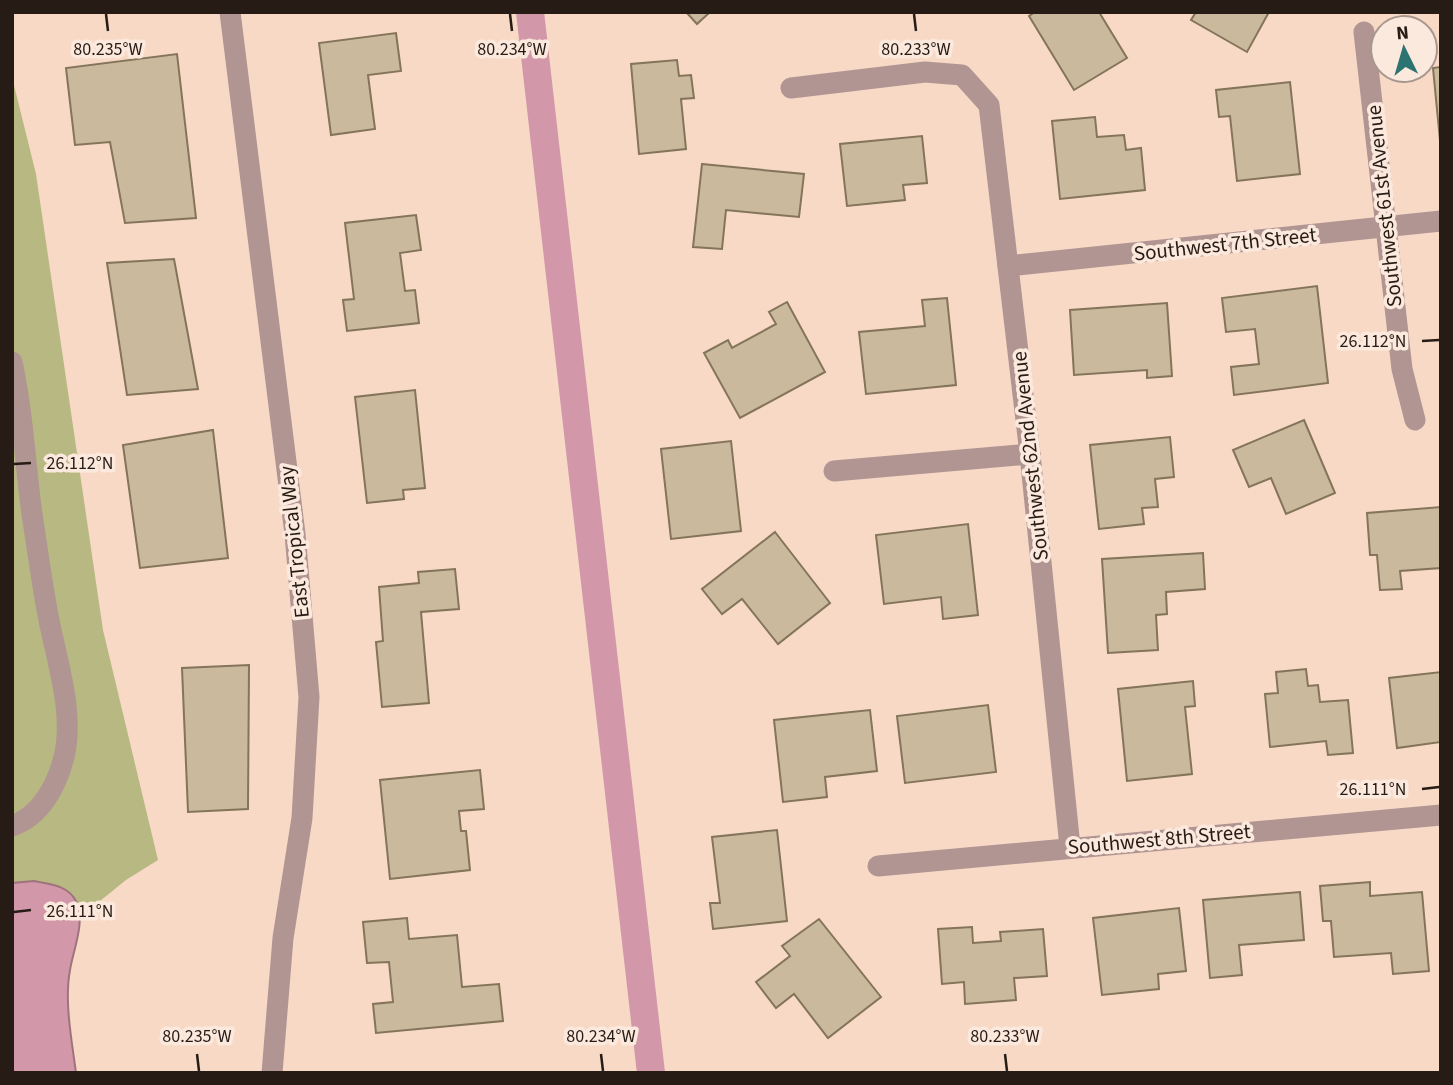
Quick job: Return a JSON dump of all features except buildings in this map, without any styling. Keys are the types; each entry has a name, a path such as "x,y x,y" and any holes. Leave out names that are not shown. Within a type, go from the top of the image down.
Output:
{"street":[{"name":"East Tropical Way","path":"230,12 295,534 309,697 302,818 284,938 272,1073"},
{"name":"Southwest 61st Avenue","path":"1364,32 1402,369 1415,420"},
{"name":"Southwest 62nd Avenue","path":"791,88 925,72 962,75 989,105 1030,454 1070,847"},
{"name":"Southwest 7th Street","path":"1009,266 1441,221"},
{"path":"12,362 19,390 32,517 66,717 65,755 55,782 42,806 22,823 12,826"},
{"path":"834,471 1030,454"},
{"name":"Southwest 8th Street","path":"878,866 1441,815"}],"green space":[{"path":"12,77 36,174 103,630 158,860 126,880 79,918 75,900 34,881 12,883"}],"shaded area":[{"path":"34,881 58,886 68,892 79,909 78,936 68,982 69,1021 76,1073 12,1073 12,883"}],"waterway":[{"path":"530,12 651,1073"}]}
